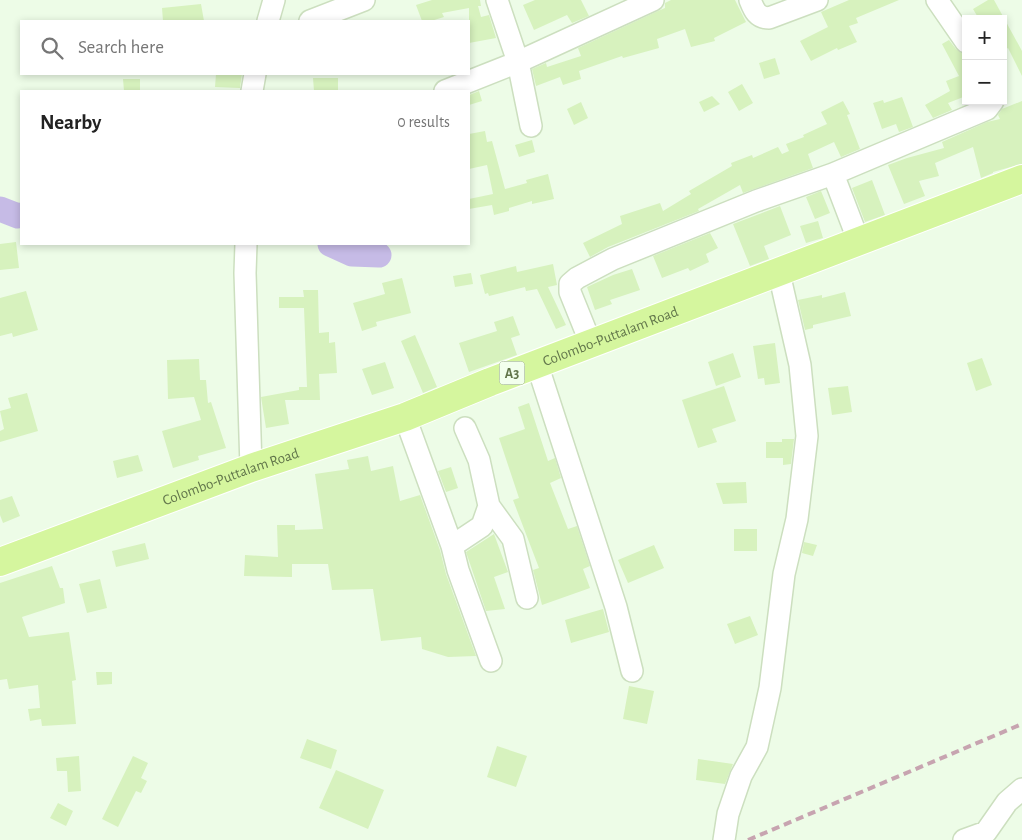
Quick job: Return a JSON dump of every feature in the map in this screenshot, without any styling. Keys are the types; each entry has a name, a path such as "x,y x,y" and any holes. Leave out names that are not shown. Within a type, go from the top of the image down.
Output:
{"highway":[{"name":"Colombo-Puttalam Road","path":"0,562 251,468 405,417 490,382 1022,179"}],"street":[{"path":"268,20 274,0"},
{"path":"313,20 364,0"},
{"path":"498,0 518,62 531,126"},
{"path":"448,90 518,62 653,0"},
{"path":"750,0 757,15 769,18 816,0"},
{"path":"937,0 962,36"},
{"path":"252,90 255,75"},
{"path":"591,344 570,292 570,284 577,278 613,259 756,202 833,174 987,108 990,105"},
{"path":"833,174 860,242"},
{"path":"246,245 245,273 251,468"},
{"path":"724,840 730,807 741,776 757,747 770,688 784,574 797,519 807,436 800,365 779,272"},
{"path":"537,364 616,606 632,671"},
{"path":"405,417 491,661"},
{"path":"465,428 479,460 489,506 514,539 527,598"},
{"path":"452,546 482,526 489,506"},
{"path":"964,840 986,832 1007,802 1022,789"}],"building":[{"path":"432,0 480,0 481,6 478,6 481,17 489,15 496,38 470,43 469,8 442,13 444,17 434,20 422,20 416,5"},
{"path":"535,0 581,0 589,16 572,23 567,15 534,30 523,5"},
{"path":"671,0 735,0 746,22 714,38 715,41 691,47 685,29 657,39 659,48 623,58 622,56 579,71 581,79 563,85 560,77 536,86 532,69 546,63 547,67 581,56 578,48 665,8 665,3"},
{"path":"849,0 899,0 856,18 858,23 849,26 857,42 838,50 837,48 811,61 800,41 828,27 821,12"},
{"path":"988,0 994,0 1002,15 977,15 973,9"},
{"path":"201,4 204,20 163,20 162,8"},
{"path":"1007,24 1022,51 1022,76 1008,48"},
{"path":"949,40 962,53 962,98 948,103 952,110 933,118 925,105 950,91 946,81 959,76 942,44"},
{"path":"775,58 780,74 764,79 759,63"},
{"path":"216,75 242,75 240,88 215,87"},
{"path":"313,78 338,78 338,90 314,90"},
{"path":"123,79 140,79 140,90 124,90"},
{"path":"742,84 753,103 739,111 728,92"},
{"path":"479,91 482,101 470,105 470,95"},
{"path":"712,96 720,104 704,112 699,102"},
{"path":"902,97 913,127 899,132 896,124 882,129 873,103 883,100 884,103"},
{"path":"843,101 850,114 847,115 860,149 841,157 834,142 808,154 813,168 743,193 740,185 698,209 699,211 608,247 590,257 583,243 622,224 620,216 660,203 663,211 691,194 689,191 732,166 731,163 752,155 753,158 778,147 782,154 789,151 786,144 804,137 803,135 827,124 821,112"},
{"path":"1022,101 1022,164 993,172 981,178 973,147 935,163 939,176 919,181 925,196 904,204 888,165 944,148 942,142 987,122 1000,119 998,115 1002,109"},
{"path":"581,102 588,118 574,125 567,109"},
{"path":"485,131 487,142 492,141 505,189 527,183 526,180 548,174 554,199 532,204 532,201 494,215 492,205 470,209 470,199 493,194 487,165 470,169 470,134"},
{"path":"532,140 535,152 519,157 515,145"},
{"path":"872,180 885,215 865,222 852,188"},
{"path":"821,191 830,213 815,219 806,197"},
{"path":"780,206 791,235 764,246 769,259 750,266 733,224"},
{"path":"818,221 823,238 806,243 800,226"},
{"path":"710,233 718,248 706,254 709,262 690,271 688,268 662,278 653,256"},
{"path":"16,242 19,268 0,270 0,244"},
{"path":"553,264 557,285 548,287 566,325 556,329 537,289 526,291 525,287 489,296 488,293 485,294 480,275 516,266 517,272"},
{"path":"632,269 640,290 610,300 612,304 595,310 587,287"},
{"path":"471,273 473,284 455,287 453,276"},
{"path":"402,278 411,313 376,322 377,326 362,331 353,303 385,294 382,283"},
{"path":"303,290 318,290 319,333 329,332 329,343 335,342 337,373 319,374 320,400 285,400 289,424 266,428 261,397 299,390 299,387 307,387 304,308 279,308 279,297 304,297"},
{"path":"26,291 38,330 13,337 12,333 0,336 0,298"},
{"path":"845,292 851,316 813,325 813,328 805,330 798,300 822,295 822,298"},
{"path":"513,316 520,335 511,338 517,355 469,372 459,343 497,331 494,322"},
{"path":"415,335 437,387 423,393 401,341"},
{"path":"775,343 780,383 765,385 764,378 758,379 753,346"},
{"path":"733,353 741,377 716,386 708,362"},
{"path":"982,358 992,385 976,391 967,363"},
{"path":"199,359 200,380 206,380 208,403 211,402 226,448 198,456 199,460 173,468 162,431 201,420 194,397 168,399 167,360"},
{"path":"385,362 394,388 372,395 362,369"},
{"path":"724,386 736,421 712,429 717,442 698,448 682,400"},
{"path":"848,386 852,412 832,415 828,388"},
{"path":"27,393 38,431 0,442 0,431 4,429 0,411 11,408 8,398"},
{"path":"529,403 548,461 555,458 561,478 550,483 568,529 577,526 590,566 583,569 590,588 542,605 533,570 539,568 513,500 519,498 499,438 525,429 518,407"},
{"path":"782,439 794,439 791,464 783,465 783,458 766,458 766,442 782,442"},
{"path":"138,455 143,471 117,478 113,461"},
{"path":"368,456 371,471 393,466 400,501 420,495 476,656 448,657 422,649 421,637 381,641 373,589 332,590 328,564 292,564 292,577 244,576 245,555 278,557 277,525 295,525 295,530 323,529 315,474 349,469 347,460"},
{"path":"451,467 458,488 446,492 438,471"},
{"path":"746,482 747,503 723,504 716,483"},
{"path":"12,496 20,516 3,523 0,515 0,500"},
{"path":"734,529 757,529 757,551 734,551"},
{"path":"494,534 508,572 494,577 505,609 486,611 466,552"},
{"path":"804,542 817,545 813,556 802,553"},
{"path":"145,543 149,559 116,567 112,551"},
{"path":"654,545 664,568 628,583 618,560"},
{"path":"52,566 60,588 63,588 65,603 22,617 29,637 69,632 76,680 72,681 76,724 42,726 41,719 30,721 28,709 40,708 38,685 9,689 7,679 0,680 0,583"},
{"path":"100,579 107,608 87,613 79,584"},
{"path":"603,609 609,632 571,643 565,620"},
{"path":"750,616 758,635 735,644 727,624"},
{"path":"96,672 112,672 112,684 97,685"},
{"path":"629,686 654,691 647,724 623,719"},
{"path":"307,739 337,750 331,769 300,758"},
{"path":"497,746 527,756 516,787 487,777"},
{"path":"79,756 81,791 68,792 67,771 57,771 56,758"},
{"path":"133,756 148,763 141,778 147,781 141,793 136,791 118,827 102,819"},
{"path":"698,759 733,764 725,784 696,780"},
{"path":"336,770 384,790 368,829 319,808"},
{"path":"58,803 73,811 66,826 50,818"}],"waterway":[{"path":"0,209 20,215"},
{"path":"332,245 352,254 379,255"}],"railway":[{"path":"748,840 1022,724"}]}
